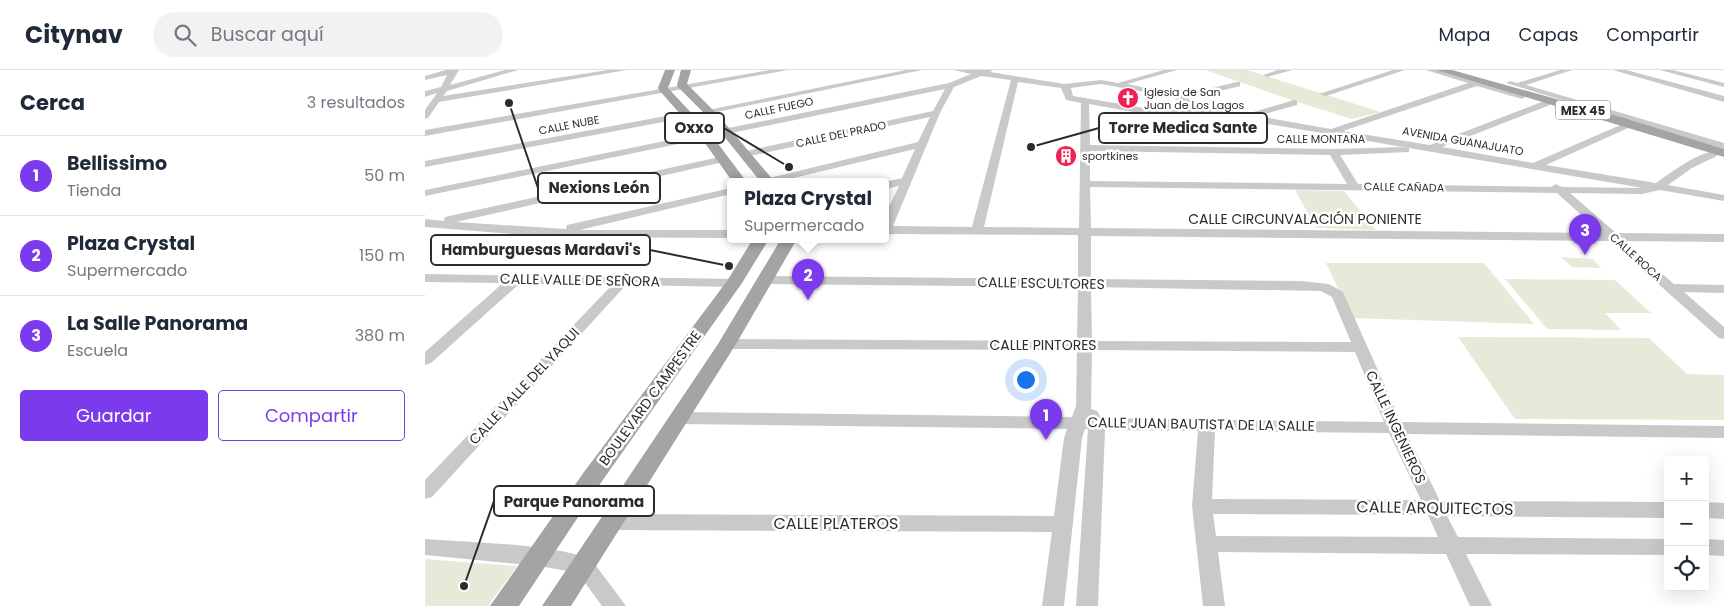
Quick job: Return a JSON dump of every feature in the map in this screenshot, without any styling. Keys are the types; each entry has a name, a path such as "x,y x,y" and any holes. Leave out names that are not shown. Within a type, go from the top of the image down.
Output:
{"main road":[{"path":"670,70 664,90 706,136 737,178"},
{"path":"686,70 683,86 765,178"},
{"name":"MEX 45","path":"1446,71 1601,115 1720,152"},
{"name":"MEX 45","path":"1446,71 1625,121 1720,152"},
{"path":"1601,115 1625,121"},
{"name":"BOULEVARD CAMPESTRE","path":"504,606 591,478 734,283 759,243"},
{"path":"556,606 727,344 767,280 787,243"}],"street":[{"path":"425,116 444,89 454,70"},
{"path":"425,78 454,70"},
{"path":"425,94 510,71 522,70"},
{"path":"436,100 623,70"},
{"path":"425,133 768,70"},
{"path":"683,86 784,70"},
{"path":"707,111 918,70"},
{"name":"AVENIDA GUANAJUATO","path":"957,70 985,72 1015,79 1064,86 1089,79 1165,93 1181,98 1198,109"},
{"path":"1115,84 1173,70"},
{"path":"1267,75 1286,70"},
{"path":"1323,94 1401,70"},
{"path":"1430,70 1446,71 1478,83 1547,103 1601,115"},
{"path":"1463,70 1518,85 1625,121 1724,146"},
{"path":"1518,85 1568,70"},
{"path":"1617,70 1724,99"},
{"path":"1664,70 1724,85"},
{"path":"1663,82 1698,70"},
{"name":"CALLE FUEGO","path":"425,193 951,85 985,72"},
{"path":"977,230 1015,79"},
{"path":"1064,86 1068,95 1089,79"},
{"path":"1332,131 1478,83"},
{"path":"1168,112 1179,106 1181,98 1237,84"},
{"path":"889,221 951,85"},
{"path":"425,129 664,90"},
{"name":"AVENIDA GUANAJUATO","path":"1068,95 1072,99 1085,102 1150,112 1198,109 1724,198"},
{"path":"1053,606 1062,524 1086,417 1084,232 1087,148 1085,102"},
{"path":"1247,117 1294,103"},
{"name":"CALLE MONTAÑA","path":"1087,148 1333,152 1433,148 1547,103"},
{"path":"1492,112 1511,117"},
{"name":"CALLE DEL PRADO","path":"745,154 937,113"},
{"name":"CALLE NUBE","path":"425,164 687,115"},
{"path":"1533,166 1625,121"},
{"path":"781,178 923,144"},
{"path":"1333,152 1354,186"},
{"path":"1720,152 1724,158"},
{"name":"CALLE CAÑADA","path":"1085,184 1642,191 1658,187 1688,166 1720,152"},
{"path":"429,223 724,159"},
{"name":"CALLE ROCA","path":"1533,166 1724,335"},
{"path":"889,185 907,180"},
{"path":"550,233 727,192"},
{"path":"429,223 550,233 727,234"},
{"name":"CALLE CIRCUNVALACIÓN PONIENTE","path":"889,230 1724,238"},
{"name":"CALLE VALLE DE SEÑORA","path":"425,278 734,283"},
{"path":"425,360 516,280"},
{"name":"CALLE ESCULTORES","path":"767,280 1315,286"},
{"name":"CALLE VALLE DEL YAQUI","path":"425,492 623,281"},
{"name":"CALLE INGENIEROS","path":"1315,286 1330,289 1337,295 1395,427 1481,606"},
{"path":"1671,288 1724,289"},
{"name":"CALLE PINTORES","path":"727,344 1360,347"},
{"path":"1086,417 1097,434 1087,606"},
{"name":"CALLE JUAN BAUTISTA DE LA SALLE","path":"679,418 1086,417 1207,426 1724,432"},
{"path":"1207,426 1202,506 1213,606"},
{"name":"CALLE ARQUITECTOS","path":"1202,506 1664,510"},
{"path":"1709,510 1724,511"},
{"name":"CALLE PLATEROS","path":"611,522 1062,524"},
{"path":"1205,544 1664,547"},
{"path":"425,547 539,557 584,565 615,606"},
{"path":"1709,548 1724,548"}],"green space":[{"path":"1205,70 1247,70 1381,112 1352,119"},
{"path":"1295,190 1344,191 1376,230 1316,228"},
{"path":"1561,257 1593,259 1601,268 1572,267"},
{"path":"1326,263 1484,263 1534,324 1352,318"},
{"path":"1505,279 1615,280 1651,313 1605,313 1621,330 1547,329"},
{"path":"1458,337 1649,338 1687,374 1724,375 1724,420 1515,419"},
{"path":"425,559 517,566 488,606 425,606"}],"place":[{"name":"Iglesia de San Juan de Los Lagos","path":"1128,98"},
{"name":"Nexions León","path":"509,103"},
{"name":"Torre Medica Sante","path":"1031,147"},
{"name":"sportkines","path":"1066,156"},
{"name":"Oxxo","path":"789,167"},
{"name":"La Salle Panorama","path":"1585,255"},
{"name":"Hamburguesas Mardavi's","path":"729,266"},
{"name":"Plaza Crystal","path":"808,300"},
{"name":"Bellissimo","path":"1046,440"},
{"name":"Parque Panorama","path":"464,586"}]}
